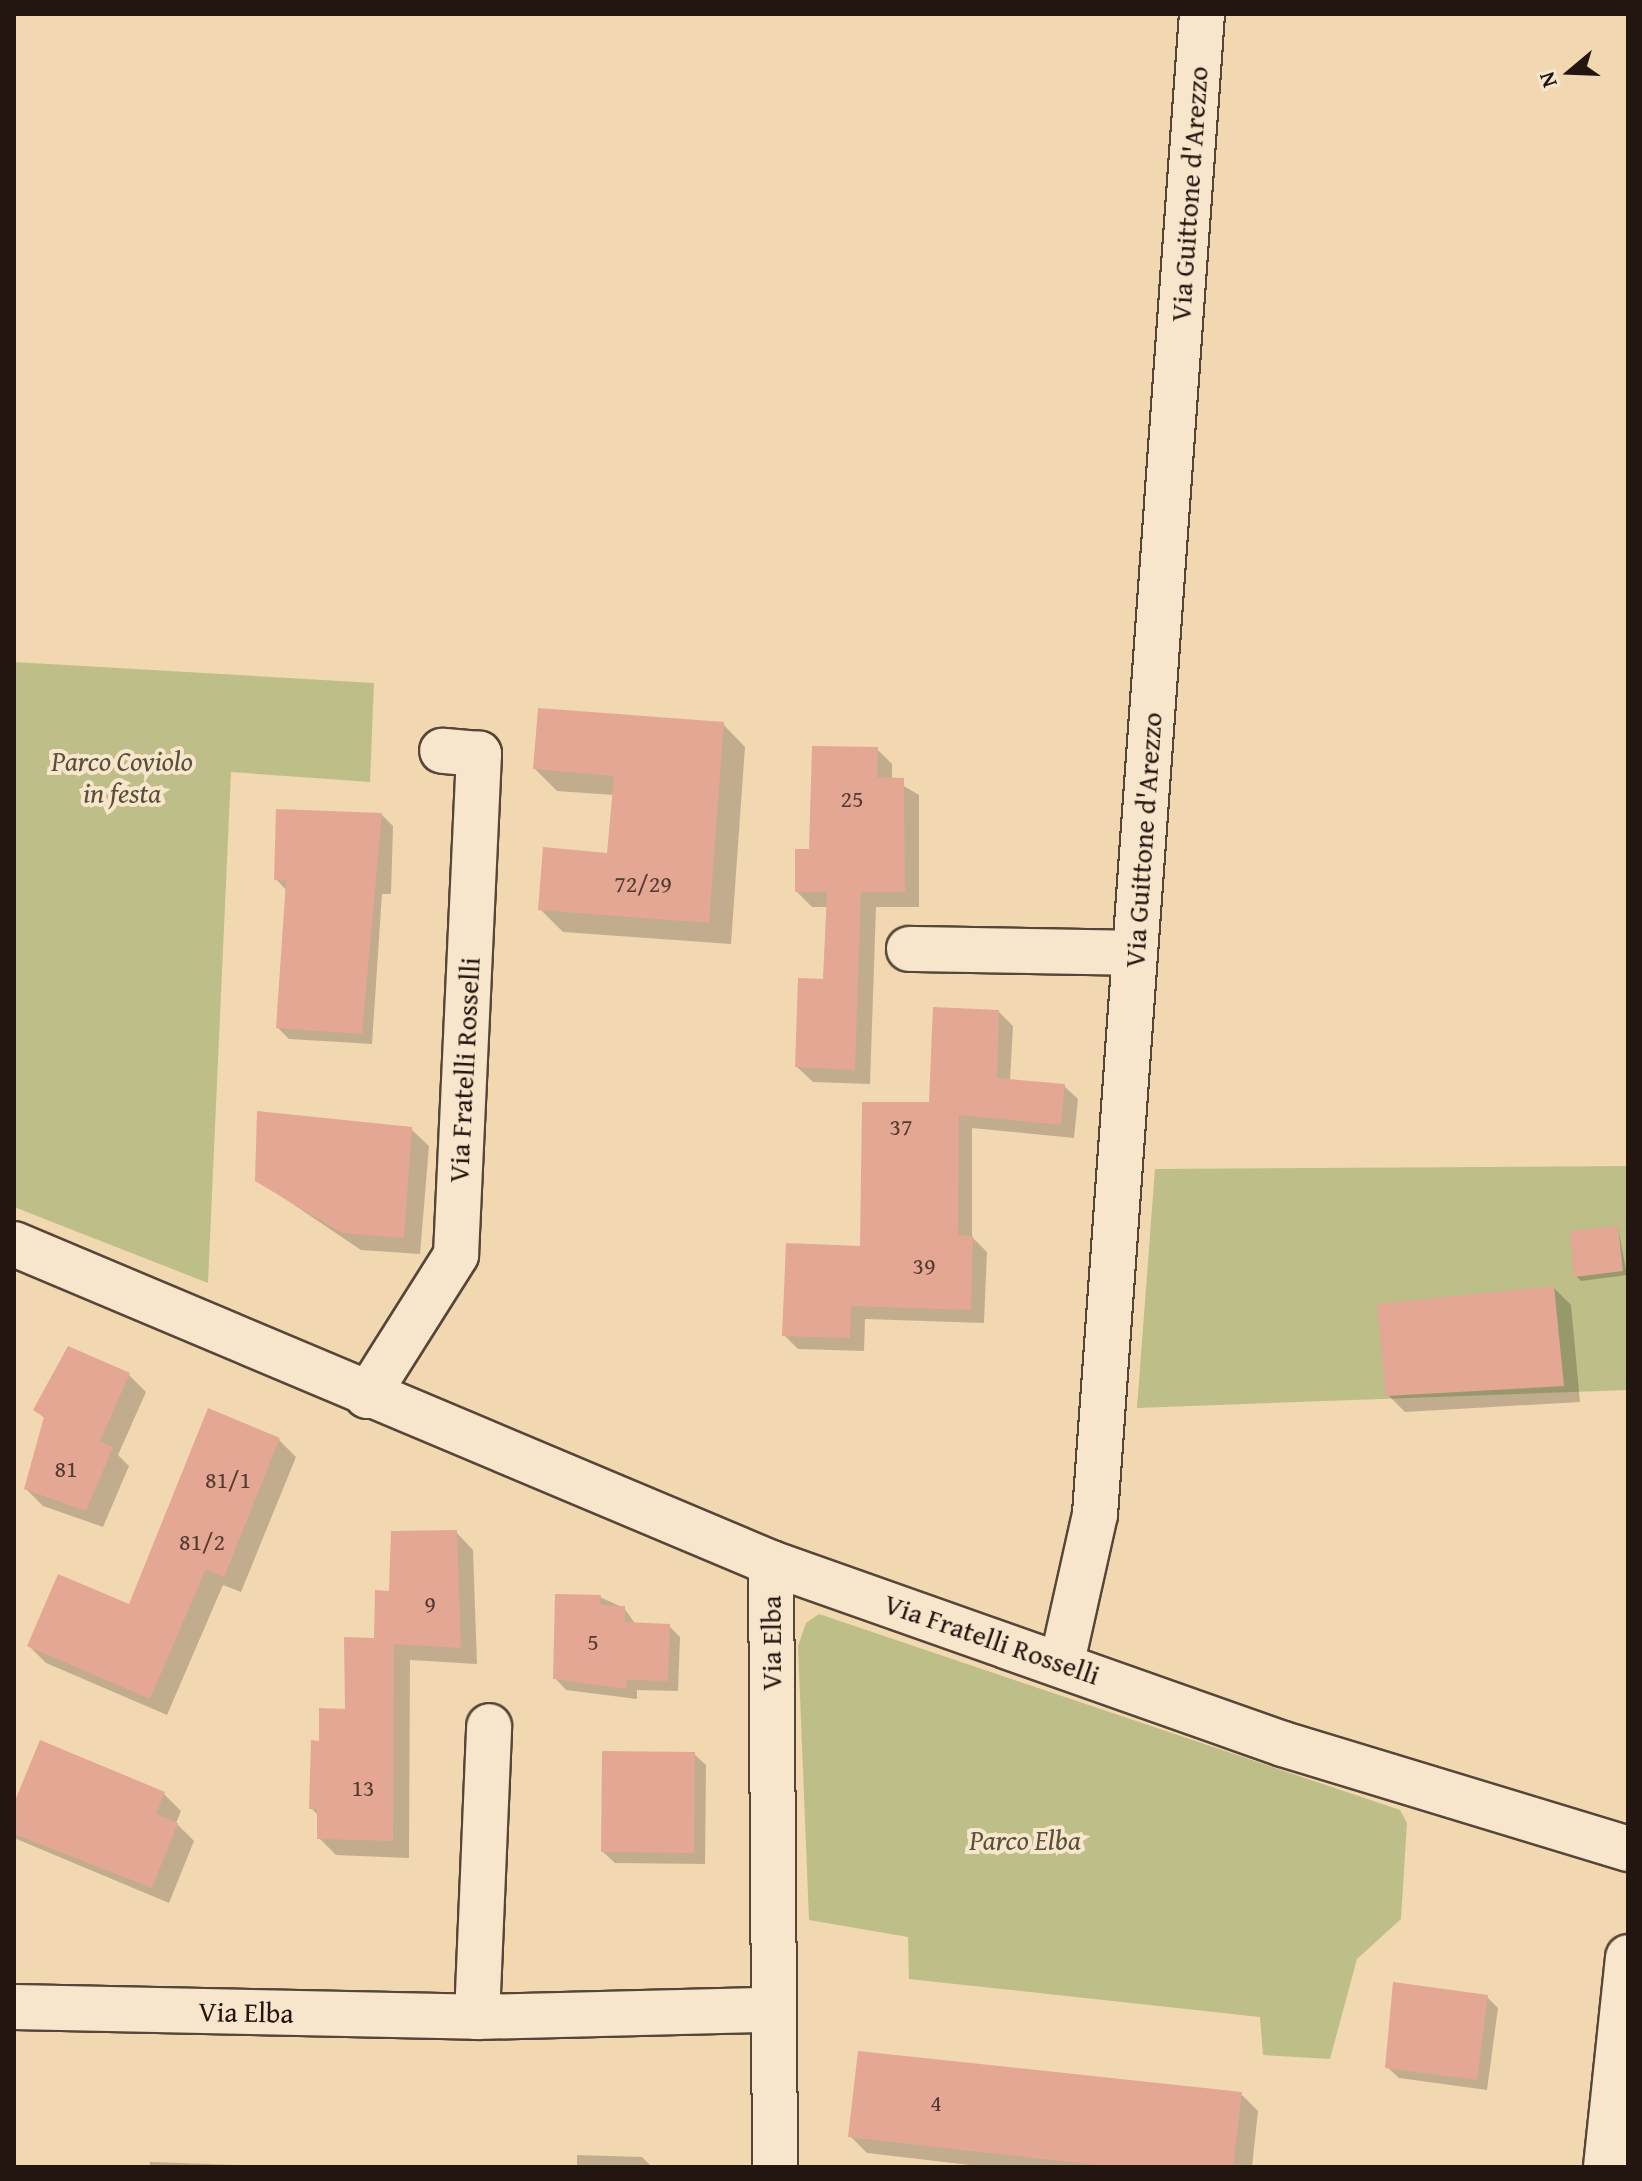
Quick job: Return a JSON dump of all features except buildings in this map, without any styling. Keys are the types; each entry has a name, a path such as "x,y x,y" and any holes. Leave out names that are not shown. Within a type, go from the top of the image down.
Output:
{"street":[{"name":"Via Guittone d'Arezzo","path":"1062,1662 1094,1536 1202,14"},
{"name":"Via Fratelli Rosselli","path":"367,1396 456,1255 479,754 442,751"},
{"path":"909,949 1135,953"},
{"name":"Via Fratelli Rosselli","path":"14,1244 367,1396 771,1563 1062,1662 1283,1744 1628,1849"},
{"name":"Via Elba","path":"771,1563 770,2010 775,2167"},
{"path":"477,2017 489,1726"},
{"path":"1606,2167 1628,1957"},
{"name":"Via Elba","path":"14,2007 477,2017 770,2010"}],"green space":[{"name":"Parco Coviolo in festa","path":"14,662 374,683 370,782 231,772 208,1283 14,1207"},
{"path":"1628,1166 1628,1390 1137,1408 1155,1169"},
{"name":"Parco Elba","path":"819,1614 1400,1810 1407,1823 1401,1919 1357,1959 1330,2059 1263,2055 1260,2017 909,1979 908,1937 809,1920 798,1646 806,1623"}]}
